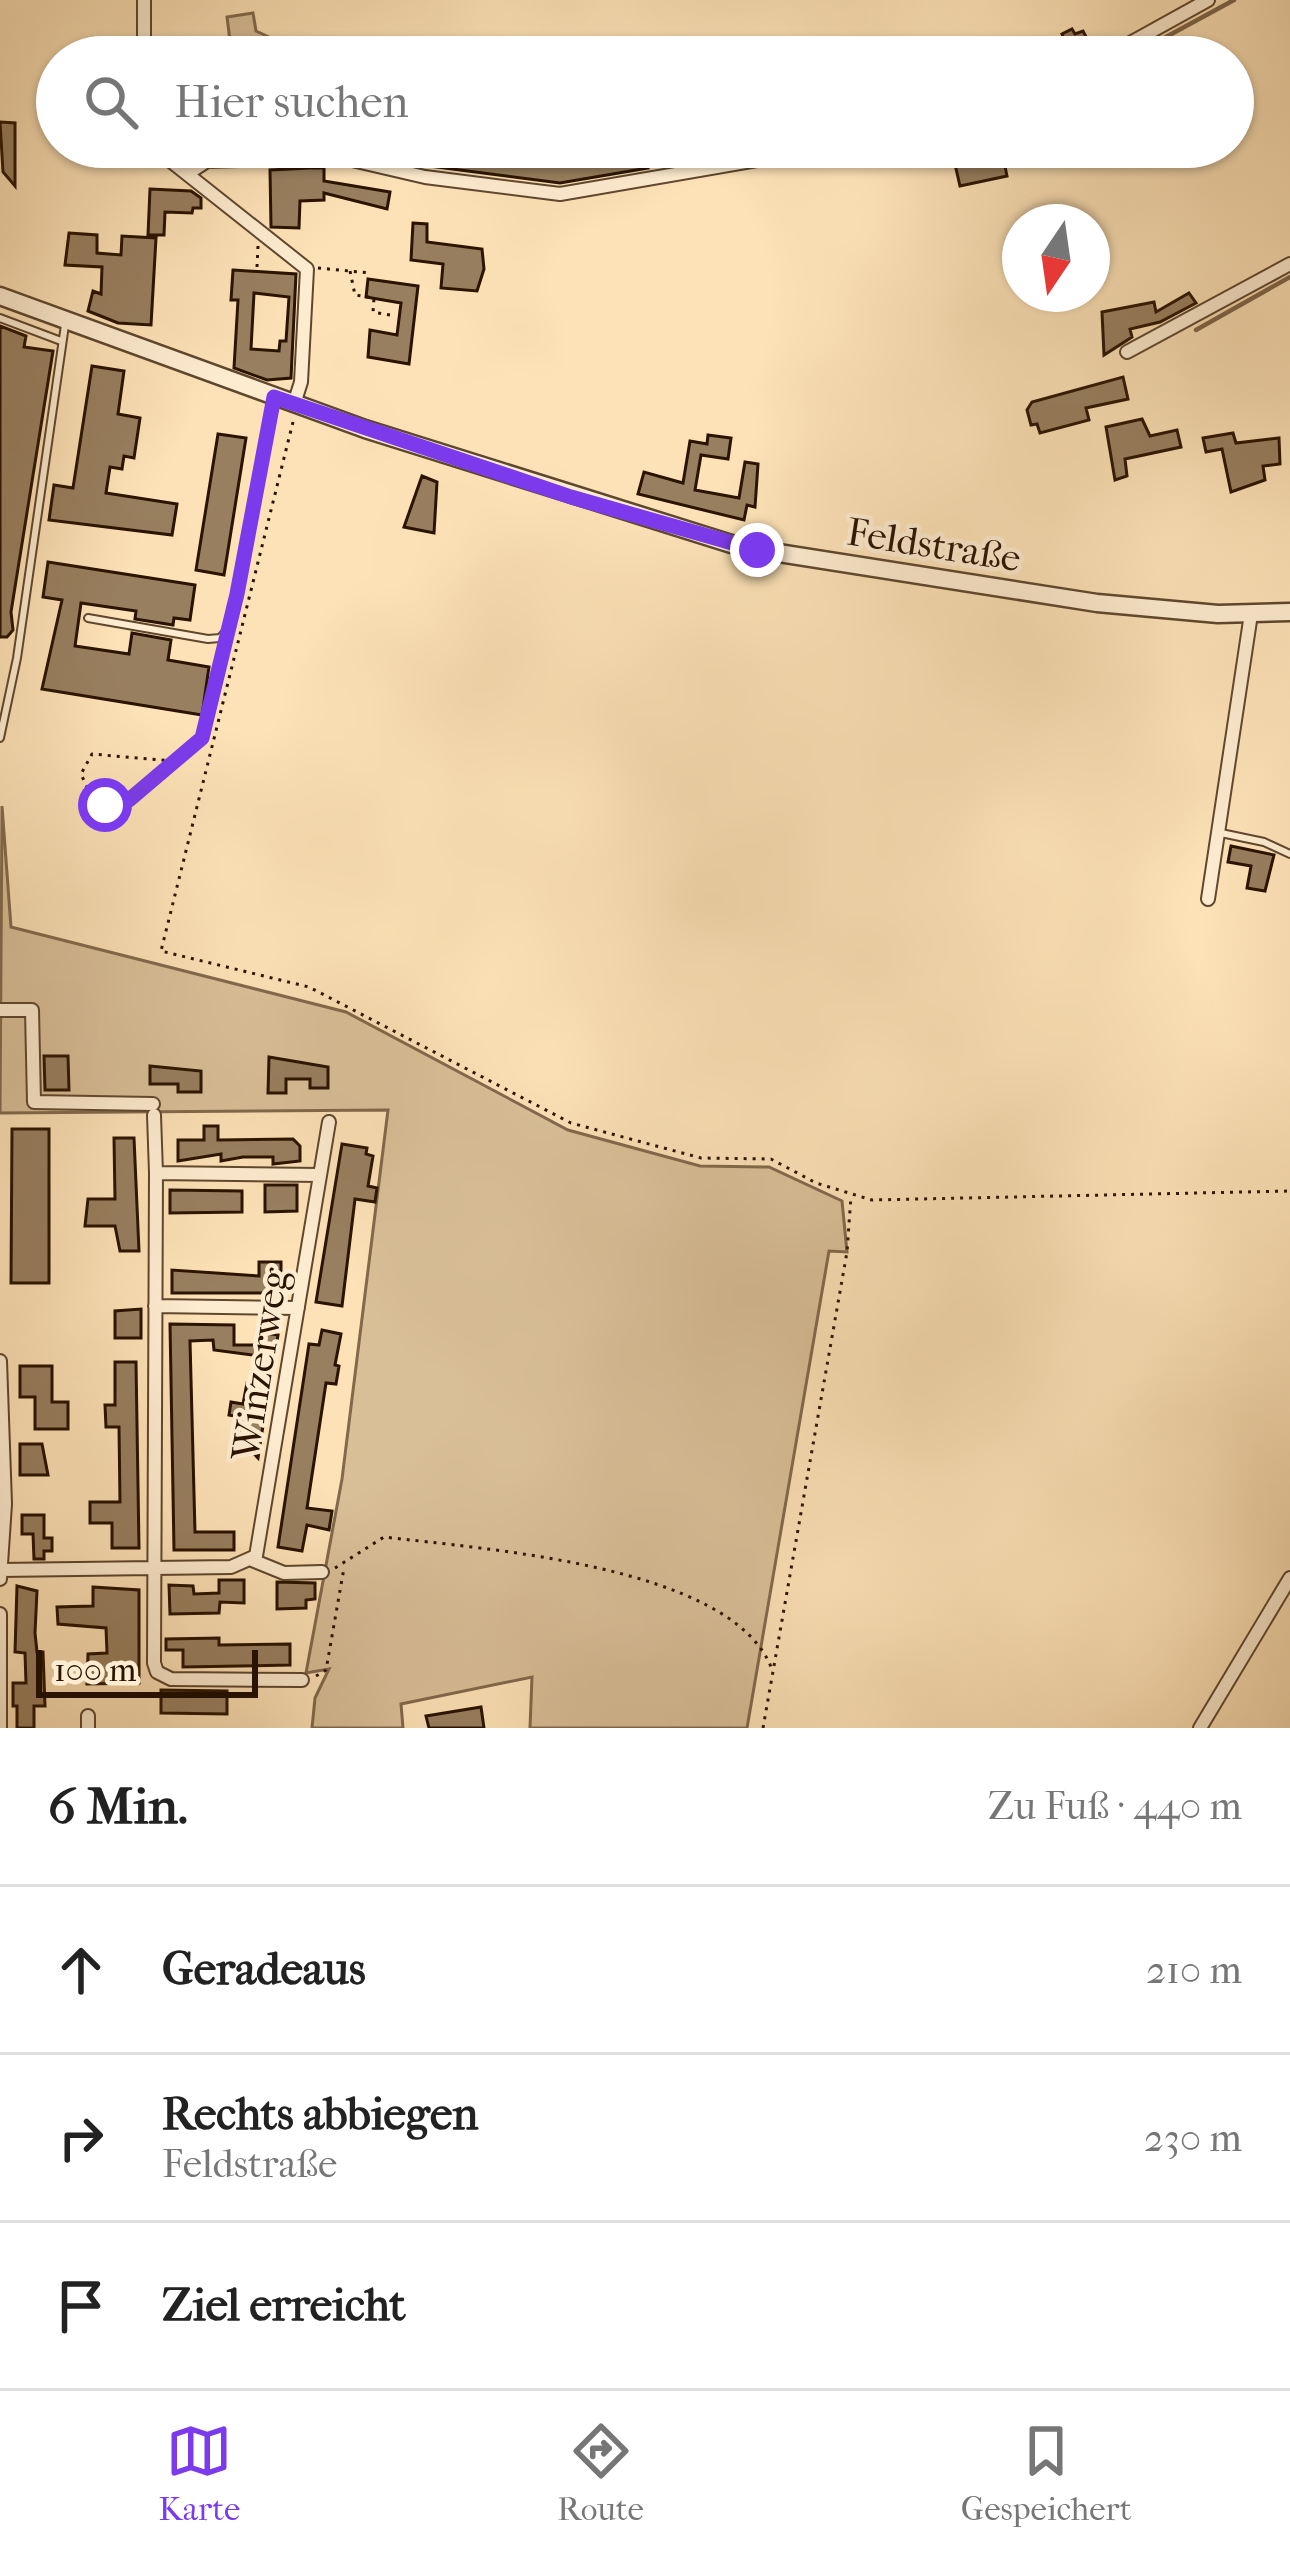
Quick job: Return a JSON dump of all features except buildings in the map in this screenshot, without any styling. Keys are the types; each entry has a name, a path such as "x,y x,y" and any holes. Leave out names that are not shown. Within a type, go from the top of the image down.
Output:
{"street":[{"path":"144,0 144,36"},
{"path":"1144,36 1208,0"},
{"path":"179,168 302,264 301,382 294,410"},
{"path":"187,174 196,168"},
{"path":"389,168 448,181 560,194 711,168"},
{"path":"1127,352 1290,264"},
{"name":"Feldstraße","path":"0,296 274,397 294,410 741,547 1097,604 1251,614 1290,612"},
{"path":"1208,898 1251,614"},
{"path":"0,1010 32,1010 34,1102 154,1109 154,1663 163,1677 302,1680"},
{"name":"Winzerweg","path":"252,1560 262,1542 329,1122"},
{"path":"155,1173 320,1175"},
{"path":"155,1306 298,1308"},
{"path":"0,1361 1,1573 231,1567 252,1560 284,1573 322,1572"},
{"path":"1200,1728 1290,1578"},
{"path":"0,1614 0,1728"}],"lane":[{"path":"0,318 61,341"},
{"path":"0,737 17,658 66,321"},
{"path":"88,618 208,639 220,638 230,628 274,397"},
{"path":"1218,833 1264,842 1290,854"}],"path":[{"path":"257,267 261,232"},
{"path":"302,264 370,273"},
{"path":"350,272 355,295 374,298 373,312 390,315"},
{"path":"294,410 161,951 309,987 571,1123 701,1158 771,1159 816,1184 872,1200 1290,1191"},
{"path":"172,761 92,754 81,774 91,796 105,805 129,800 202,738 230,628"},
{"path":"763,1728 848,1252 851,1195"},
{"path":"322,1572 344,1565 384,1537 610,1571 714,1606 762,1643 773,1671"},
{"path":"302,1680 326,1670 344,1565"}],"shaded area":[{"path":"253,13 256,31 267,36 229,36 227,17"},
{"path":"2,806 11,927 346,1012 568,1130 700,1166 769,1167 842,1201 847,1252 829,1251 747,1728 530,1728 532,1677 401,1704 403,1728 312,1728 315,1698 329,1669 306,1673 342,1479 388,1110 0,1113"}],"waterway":[{"path":"1168,36 1234,0"},
{"path":"1196,330 1290,277"}],"route":[{"path":"105,805 129,800 202,738 237,594 274,397 642,520 757,550"}]}
